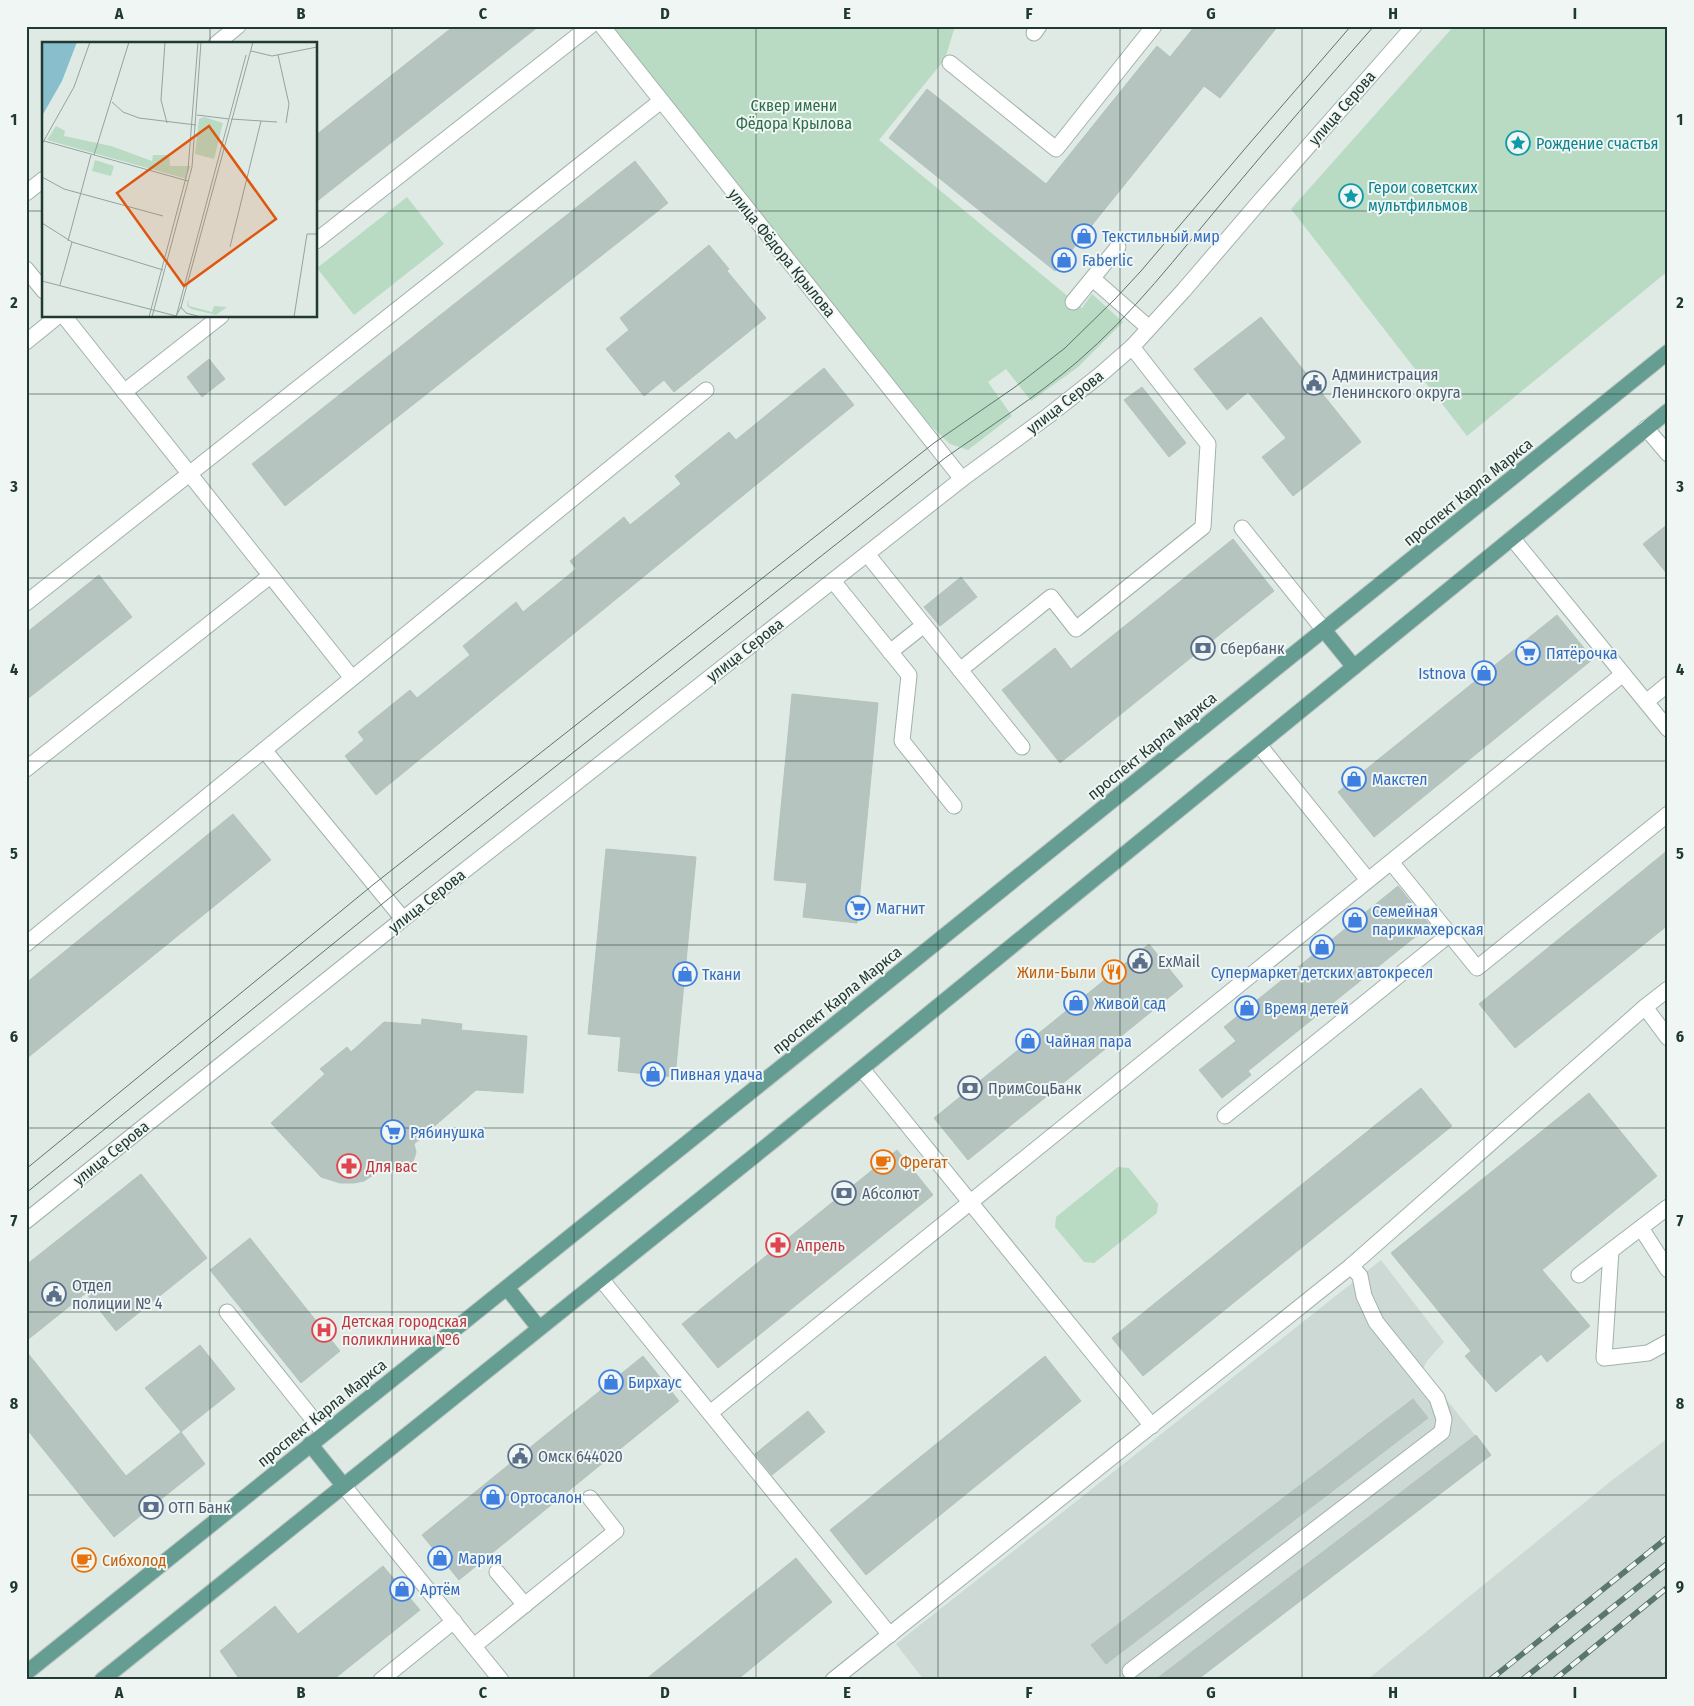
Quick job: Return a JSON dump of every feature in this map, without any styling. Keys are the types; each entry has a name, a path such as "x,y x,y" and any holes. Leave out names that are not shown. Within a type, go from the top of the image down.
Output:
{"main road":[{"name":"проспект Карла Маркса","path":"26,1672 507,1288 1668,352"},
{"path":"102,1680 862,1069 1668,411"},
{"path":"1324,630 1354,667"},
{"path":"507,1288 539,1328"},
{"path":"310,1444 343,1485"}],"street":[{"path":"218,42 238,26"},
{"path":"318,240 590,26"},
{"name":"улица Фёдора Крылова","path":"602,26 962,479"},
{"path":"950,62 1056,148 1154,26"},
{"name":"улица Серова","path":"26,1221 403,919 962,479 1100,375 1132,347 1184,290 1414,26"},
{"path":"26,603 661,101"},
{"path":"26,193 42,181"},
{"path":"1074,302 1118,247"},
{"path":"26,269 42,289"},
{"path":"1093,279 1149,328"},
{"path":"26,342 56,318"},
{"path":"66,318 352,678"},
{"path":"124,392 218,318"},
{"path":"960,670 1051,597 1076,629 1203,527 1208,444 1132,347"},
{"path":"26,944 706,390"},
{"path":"1646,428 1668,454"},
{"path":"1242,528 1324,630"},
{"path":"1512,538 1668,729"},
{"path":"867,554 1022,747"},
{"path":"26,769 270,576"},
{"path":"833,581 909,675 902,741 954,806"},
{"path":"890,652 924,624"},
{"path":"710,1413 1623,674"},
{"path":"1646,702 1668,684"},
{"path":"1259,745 1368,880"},
{"path":"264,750 403,919"},
{"path":"1391,862 1478,968 1668,814"},
{"path":"1225,1116 1450,934"},
{"path":"833,1680 1351,1266 1644,1007 1668,990"},
{"path":"1644,1007 1668,1038"},
{"path":"862,1069 1152,1426"},
{"path":"1579,1275 1668,1207"},
{"path":"1641,1228 1668,1270"},
{"path":"1611,1251 1604,1358 1648,1353 1668,1342"},
{"path":"1130,1671 1442,1432 1444,1420 1436,1398 1376,1322 1364,1296 1360,1276 1351,1266"},
{"path":"601,1279 890,1636"},
{"path":"227,1312 324,1433"},
{"path":"343,1485 501,1680"},
{"path":"474,1646 616,1531 590,1498"},
{"path":"497,1572 525,1605"},
{"path":"381,1680 454,1621"}],"shaded area":[{"path":"1381,1260 1444,1342 1427,1361 1423,1369 1491,1455 1197,1680 924,1680 896,1644"},
{"path":"1668,1438 1668,1680 1367,1680 1611,1481"}],"green space":[{"name":"Сквер имени Фёдора Крылова","path":"610,26 955,26 945,59 879,140 1082,308 1092,294 1123,322 1078,367 1031,401 1006,369 988,382 1012,416 968,450 950,444 929,424"},
{"path":"1454,26 1668,26 1668,271 1467,436 1291,209"},
{"path":"407,197 444,244 354,315 318,267"},
{"path":"1118,1167 1129,1168 1158,1204 1157,1213 1094,1263 1084,1262 1055,1227 1056,1217"}],"building":[{"path":"454,26 539,26 318,200 318,133"},
{"path":"1195,26 1278,26 1220,98 1204,86 1055,271 889,138 927,89 1046,184 1157,46 1170,57"},
{"path":"635,161 668,203 285,506 252,464"},
{"path":"709,245 729,269 727,271 766,318 674,392 664,380 644,396 606,349 629,330 620,318"},
{"path":"1261,317 1361,442 1293,496 1262,457 1286,438 1248,392 1227,410 1194,369"},
{"path":"209,359 225,379 202,397 187,377"},
{"path":"824,368 854,405 376,795 345,756 364,740 358,732 410,690 417,698 470,655 463,646 516,602 523,612 576,569 570,561 624,517 630,525 681,484 675,476 729,432 736,440"},
{"path":"1142,387 1186,443 1169,457 1124,400"},
{"path":"1668,524 1668,575 1643,544"},
{"path":"1233,539 1274,591 1060,763 1002,690 1055,648 1071,669"},
{"path":"99,575 132,617 26,700 26,633"},
{"path":"961,577 977,597 940,626 924,607"},
{"path":"1557,615 1593,659 1374,837 1338,792"},
{"path":"792,694 878,703 857,923 803,917 807,883 774,880"},
{"path":"233,814 271,860 26,1059 26,983"},
{"path":"606,849 696,857 675,1077 618,1071 621,1037 588,1034"},
{"path":"1668,850 1668,925 1515,1048 1479,1004"},
{"path":"1398,886 1430,925 1248,1071 1251,1075 1222,1098 1199,1070 1236,1041 1224,1027"},
{"path":"1149,944 1183,986 968,1160 934,1118"},
{"path":"422,1019 462,1024 461,1030 527,1036 523,1093 476,1090 414,1144 416,1152 414,1159 411,1165 405,1169 394,1170 385,1167 364,1181 354,1183 340,1183 321,1177 271,1123 325,1074 320,1069 347,1047 351,1052 384,1022 421,1025"},
{"path":"1421,1088 1452,1126 1143,1376 1112,1338"},
{"path":"1589,1093 1657,1176 1542,1270 1590,1326 1547,1362 1541,1354 1496,1392 1465,1356 1471,1351 1391,1253"},
{"path":"897,1150 933,1195 718,1368 682,1324"},
{"path":"141,1174 207,1258 116,1331 86,1293 26,1341 26,1265"},
{"path":"250,1238 340,1351 301,1383 210,1270"},
{"path":"200,1345 235,1389 181,1432 145,1388"},
{"path":"26,1351 126,1476 181,1432 205,1464 114,1537 26,1428"},
{"path":"643,1356 679,1401 459,1580 422,1535"},
{"path":"1045,1356 1081,1401 866,1575 830,1530"},
{"path":"1413,1399 1428,1418 1106,1664 1091,1645"},
{"path":"808,1411 825,1432 772,1475 755,1454"},
{"path":"1476,1435 1491,1455 1197,1680 1155,1680"},
{"path":"796,1558 832,1602 737,1680 645,1680"},
{"path":"383,1566 420,1610 333,1680 240,1680 220,1651 275,1606 298,1634"}],"tram line":[{"path":"26,1169 374,884 934,443 1015,387 1065,348 1141,271 1351,26"},
{"path":"26,1193 387,900 945,458 1029,400 1098,344 1154,284 1262,155 1374,26"}],"railway":[{"path":"1490,1680 1668,1537"},
{"path":"1522,1680 1668,1563"},
{"path":"1554,1680 1668,1587"}],"place":[{"name":"Рождение счастья","path":"1518,143"},
{"name":"Герои советских мультфильмов","path":"1351,196"},
{"name":"Текстильный мир","path":"1084,236"},
{"name":"Faberlic","path":"1064,260"},
{"name":"Администрация Ленинского округа","path":"1314,383"},
{"name":"Сбербанк","path":"1203,648"},
{"name":"Пятёрочка","path":"1528,653"},
{"name":"Istnova","path":"1484,673"},
{"name":"Макстел","path":"1354,779"},
{"name":"Магнит","path":"858,908"},
{"name":"Семейная парикмахерская","path":"1355,920"},
{"name":"Супермаркет детских автокресел","path":"1322,947"},
{"name":"ExMail","path":"1140,961"},
{"name":"Жили-Были","path":"1114,972"},
{"name":"Ткани","path":"685,974"},
{"name":"Живой сад","path":"1076,1003"},
{"name":"Время детей","path":"1247,1008"},
{"name":"Чайная пара","path":"1028,1041"},
{"name":"Пивная удача","path":"653,1074"},
{"name":"ПримСоцБанк","path":"970,1088"},
{"name":"Рябинушка","path":"393,1132"},
{"name":"Фрегат","path":"883,1162"},
{"name":"Для вас","path":"349,1166"},
{"name":"Абсолют","path":"844,1193"},
{"name":"Апрель","path":"778,1245"},
{"name":"Отдел полиции № 4","path":"54,1294"},
{"name":"Детская городская поликлиника №6","path":"324,1330"},
{"name":"Бирхаус","path":"611,1382"},
{"name":"Омск 644020","path":"520,1456"},
{"name":"Ортосалон","path":"493,1497"},
{"name":"ОТП Банк","path":"151,1507"},
{"name":"Мария","path":"440,1558"},
{"name":"Сибхолод","path":"84,1560"},
{"name":"Артём","path":"402,1589"}]}
